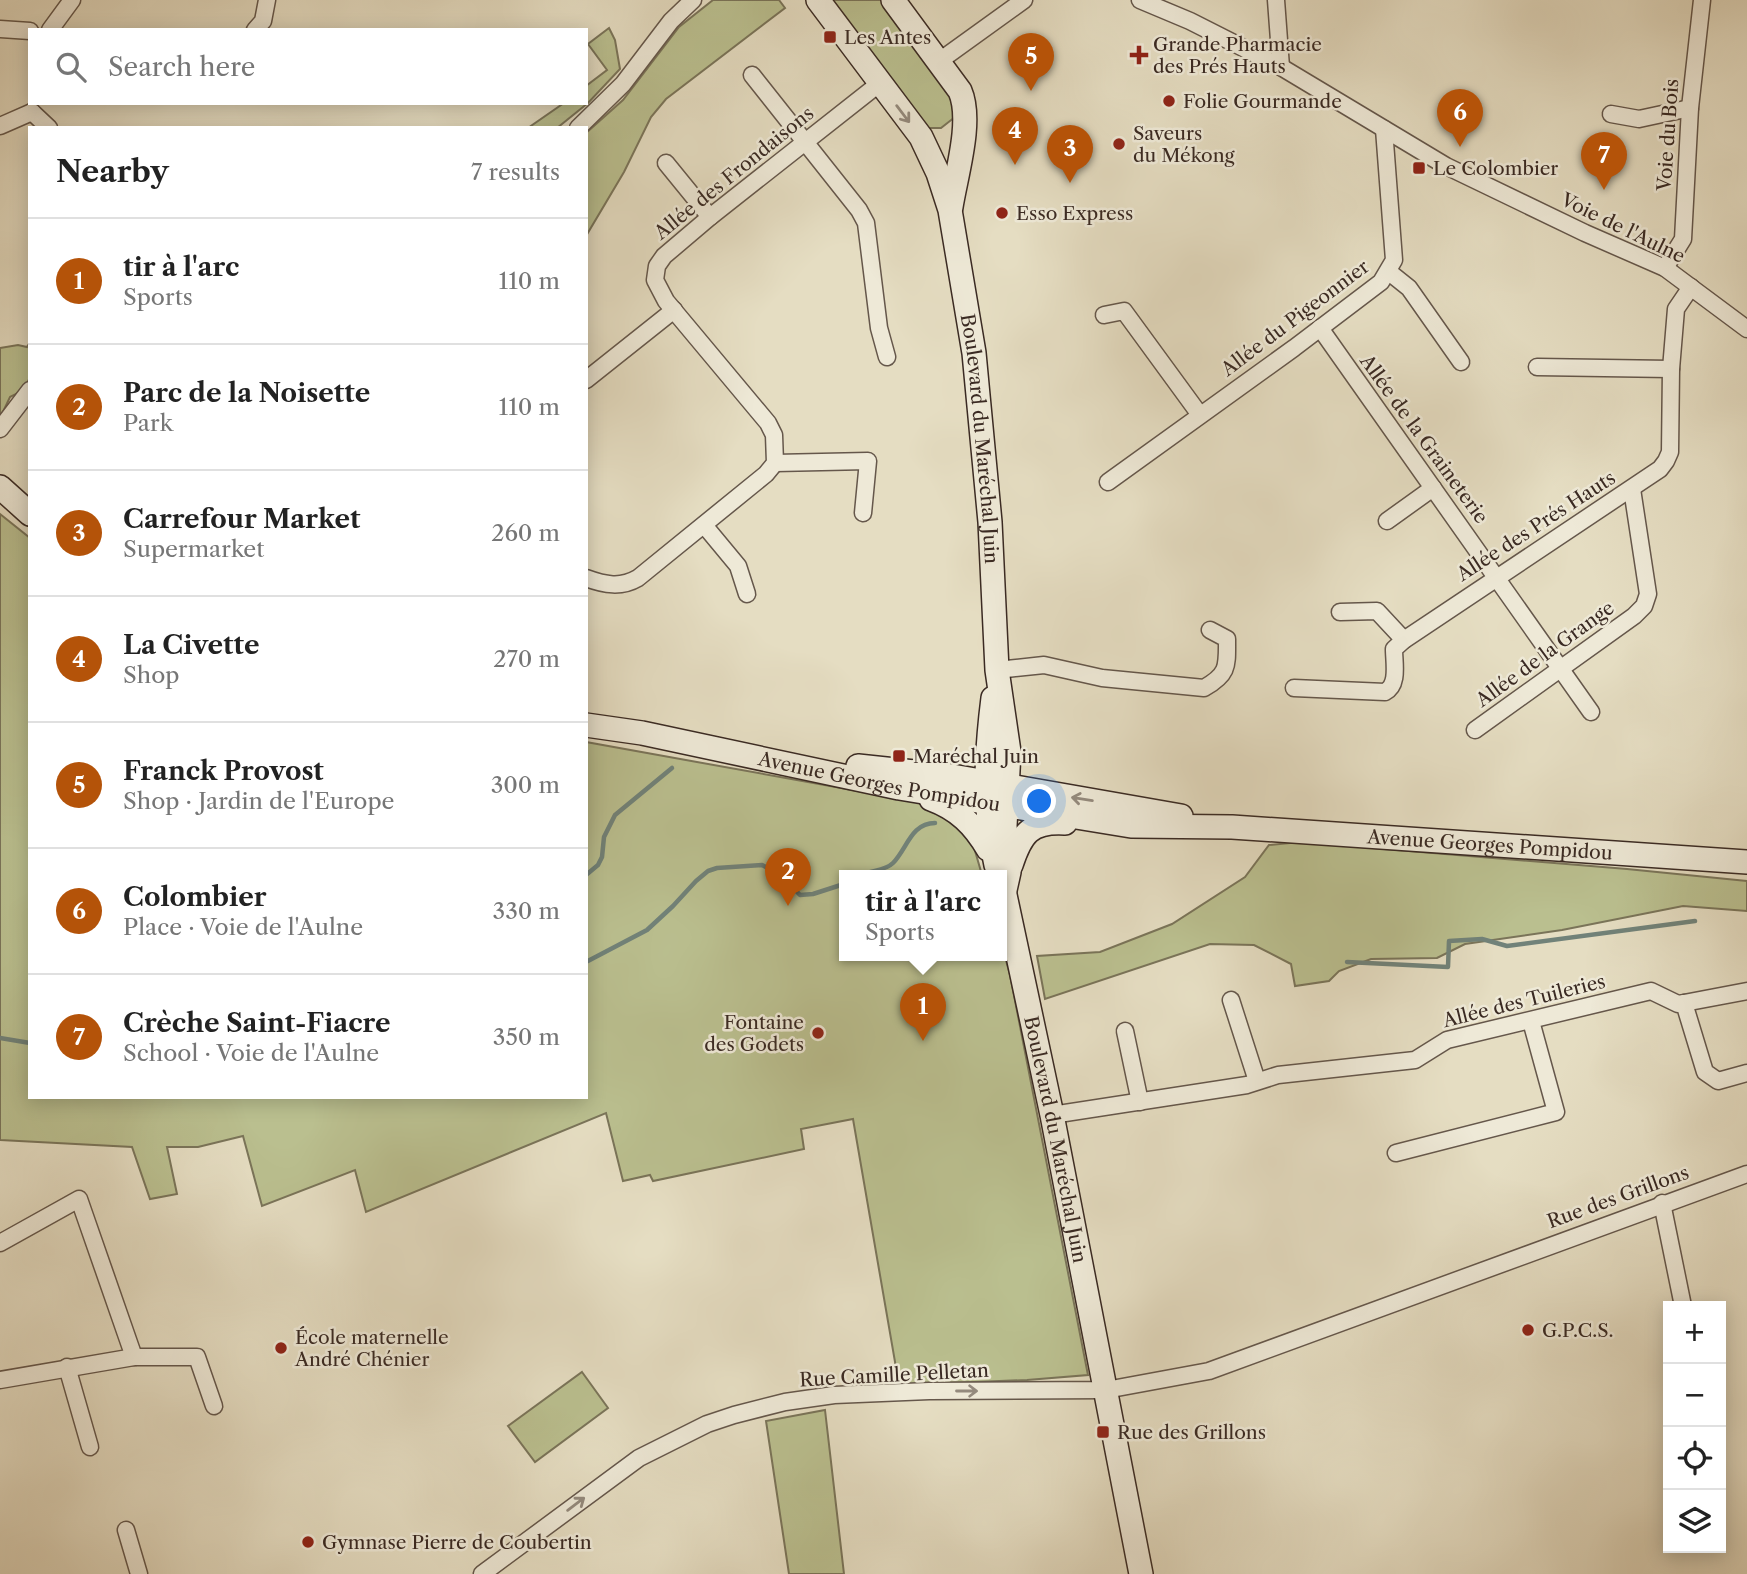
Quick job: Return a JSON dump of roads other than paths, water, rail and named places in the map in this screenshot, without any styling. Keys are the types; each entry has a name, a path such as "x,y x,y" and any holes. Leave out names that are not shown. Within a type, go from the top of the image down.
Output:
{"main road":[{"name":"Boulevard du Maréchal Juin","path":"818,0 921,137 938,173 950,210 974,353 990,522 997,670 987,745 1005,825 1002,870"},
{"path":"893,0 964,100 965,121 956,131 940,139 921,137"},
{"name":"Boulevard du Maréchal Juin","path":"950,210 965,121"},
{"path":"0,487 28,512"},
{"name":"Avenue Georges Pompidou","path":"588,725 642,733 899,788 998,794 1131,825 1232,827 1747,862"},
{"name":"Avenue Georges Pompidou","path":"737,753 998,794 1167,813 1232,827"},
{"path":"899,788 946,804 960,814 972,824 999,870"},
{"path":"1005,870 1018,844 1033,828 1046,822 1131,825"},
{"name":"Boulevard du Maréchal Juin","path":"1007,900 1052,1115 1141,1574"}],"street":[{"path":"51,28 72,0"},
{"path":"257,28 263,21 267,0"},
{"path":"580,126 623,84 671,21 693,0"},
{"path":"938,62 1024,0"},
{"name":"Voie de l'Aulne","path":"1140,0 1191,21 1281,67 1457,171 1665,268 1747,329"},
{"path":"1276,0 1281,67"},
{"name":"Voie du Bois","path":"1665,268 1683,239 1690,107 1702,0"},
{"path":"0,29 28,31"},
{"path":"752,75 859,210 866,223 879,328 887,357"},
{"name":"Allée des Frondaisons","path":"775,463 774,435 768,424 659,290 655,280 657,265 710,217 880,83"},
{"path":"1611,114 1639,119 1690,107"},
{"path":"0,126 32,108 47,126"},
{"name":"Allée du Pigeonnier","path":"1108,482 1320,328 1381,282 1389,272 1394,260 1384,129"},
{"path":"666,163 710,217"},
{"path":"1389,272 1409,288 1461,362"},
{"name":"Allée des Prés Hauts","path":"1404,640 1496,576 1660,469 1670,452 1671,369 1676,309 1691,287"},
{"path":"588,378 674,310"},
{"path":"1104,315 1124,311 1200,415"},
{"name":"Allée de la Graineterie","path":"1320,328 1591,712"},
{"path":"1536,367 1671,369"},
{"path":"0,429 28,393"},
{"path":"588,579 609,585 630,582 766,474 775,463 868,461 863,513"},
{"path":"1387,521 1433,488"},
{"name":"Allée de la Grange","path":"1475,730 1634,616 1644,606 1648,594 1632,489"},
{"path":"704,524 738,566 747,594"},
{"path":"1294,688 1385,692 1394,684 1394,649 1404,640 1377,611 1340,612"},
{"path":"997,670 1044,665 1102,678 1204,688 1218,681 1227,668 1227,639 1210,630"},
{"name":"Allée des Tuileries","path":"1052,1115 1140,1102 1278,1075 1415,1060 1447,1040 1651,991 1678,1004 1684,1003"},
{"path":"1747,991 1684,1003 1705,1072 1718,1081 1747,1073"},
{"path":"1231,1000 1257,1081"},
{"path":"1395,1153 1556,1112 1531,1021"},
{"path":"1125,1031 1140,1102"},
{"name":"Rue des Grillons","path":"1106,1390 1209,1371 1747,1174"},
{"path":"0,1243 79,1199 134,1357"},
{"path":"1662,1203 1682,1301"},
{"path":"0,1380 134,1357 197,1357 214,1406"},
{"path":"67,1367 90,1447"},
{"name":"Rue Camille Pelletan","path":"482,1574 639,1458 707,1424 734,1415 785,1402 834,1395 929,1391 1106,1390"},
{"path":"126,1530 139,1574"}],"waterway":[{"path":"588,873 598,865 602,857 604,837 615,815 672,768"},
{"path":"879,870 890,866 920,827 935,823"},
{"path":"588,961 647,930 696,881 708,871 717,868 762,865 781,875 800,895 839,886"},
{"path":"1347,962 1448,967 1449,941 1482,939 1507,946 1695,921"},
{"path":"0,1038 28,1043"}],"place":[{"name":"Les Antes","path":"830,37"},
{"name":"Grande Pharmacie des Prés Hauts","path":"1139,55"},
{"name":"Franck Provost","path":"1031,91"},
{"name":"Folie Gourmande","path":"1169,101"},
{"name":"Saveurs du Mékong","path":"1119,144"},
{"name":"Colombier","path":"1460,147"},
{"name":"La Civette","path":"1015,165"},
{"name":"Le Colombier","path":"1419,168"},
{"name":"Carrefour Market","path":"1070,183"},
{"name":"Crèche Saint-Fiacre","path":"1604,190"},
{"name":"Esso Express","path":"1002,213"},
{"name":"Maréchal Juin","path":"899,756"},
{"name":"Parc de la Noisette","path":"788,906"},
{"name":"Fontaine des Godets","path":"818,1033"},
{"name":"tir à l'arc","path":"923,1041"},
{"name":"G.P.C.S.","path":"1528,1330"},
{"name":"École maternelle André Chénier","path":"281,1348"},
{"name":"Rue des Grillons","path":"1103,1432"},
{"name":"Gymnase Pierre de Coubertin","path":"308,1542"}]}
